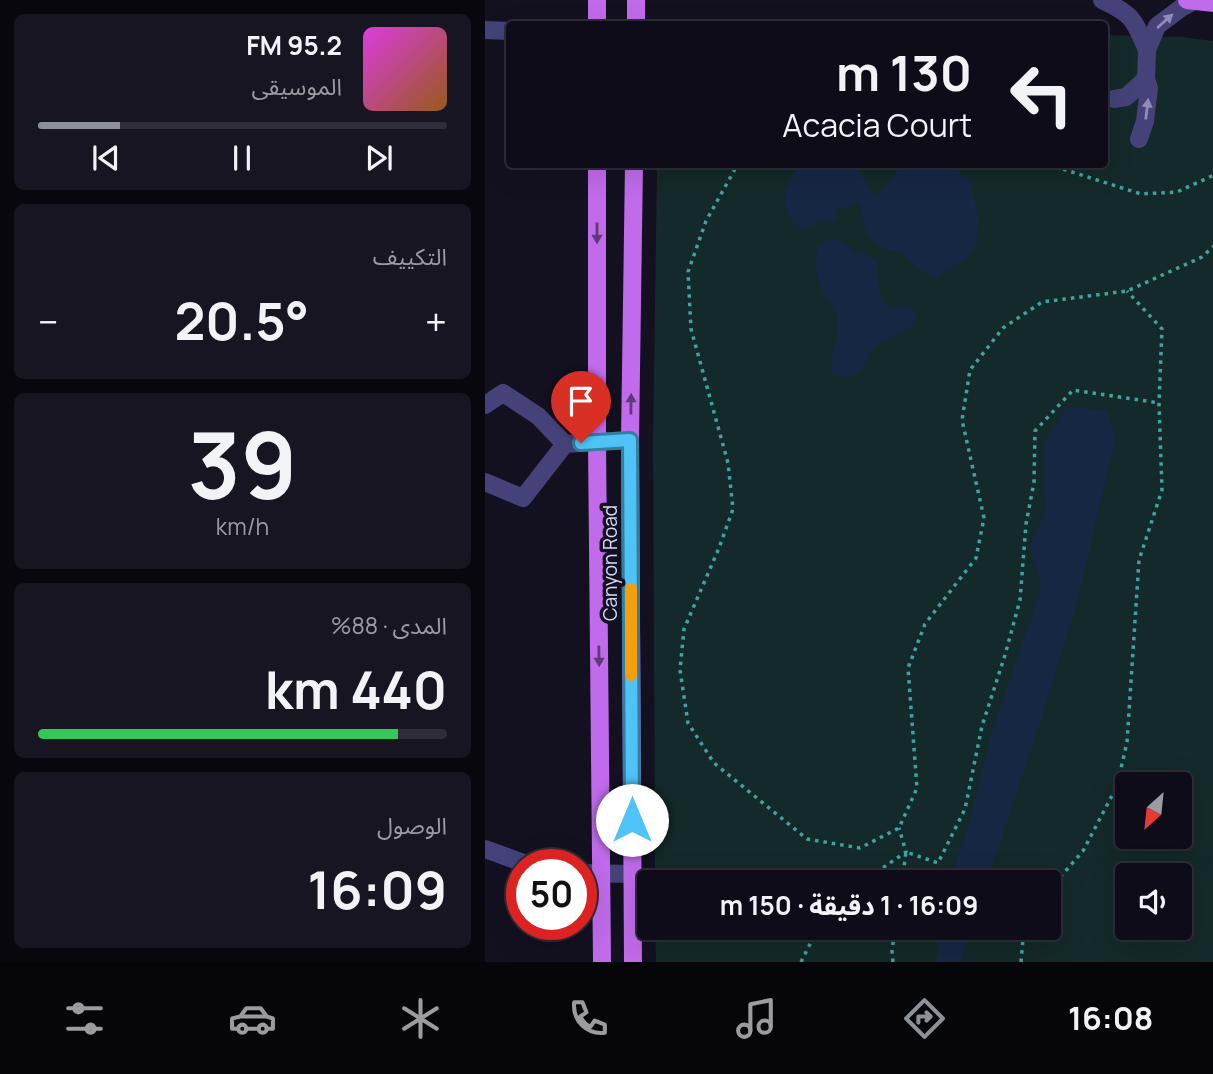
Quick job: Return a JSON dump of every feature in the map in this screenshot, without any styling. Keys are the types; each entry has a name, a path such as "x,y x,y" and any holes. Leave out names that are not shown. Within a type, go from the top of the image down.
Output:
{"main road":[{"path":"597,0 597,21"},
{"path":"636,0 636,21"},
{"path":"1187,0 1213,3"},
{"name":"Canyon Road","path":"597,168 602,962"},
{"name":"Canyon Road","path":"633,962 630,440 634,168"}],"street":[{"path":"1102,0 1134,19 1147,50"},
{"path":"1139,139 1145,121 1149,88 1146,79 1147,50 1157,26 1194,1"},
{"path":"485,30 506,31"},
{"path":"1114,99 1126,97 1146,79"},
{"path":"485,405 504,393 538,416 565,444"},
{"path":"485,482 523,498 565,444 630,440"},
{"path":"485,849 506,857"},
{"path":"597,873 633,874"}],"path":[{"path":"736,168 706,221 688,272 691,329 728,463 733,509 684,628 680,670 688,723 714,763 807,839 860,848 899,828 917,788 908,668 925,624 976,558 984,519 962,420 970,370 1003,328 1042,302 1127,290 1202,257 1213,246"},
{"path":"1060,168 1141,194 1177,192 1213,175"},
{"path":"1061,876 1083,851 1117,786 1127,742 1139,560 1162,490 1159,403 1162,329 1127,290"},
{"path":"906,852 938,863 965,809 982,726 1020,600 1026,524 1034,482 1035,431 1073,390 1159,403"},
{"path":"899,828 906,852 903,870"},
{"path":"880,870 906,852"},
{"path":"801,962 812,940"},
{"path":"893,940 893,962"},
{"path":"1021,962 1023,940"}],"green space":[{"path":"1108,35 1182,37 1213,41 1213,962 656,962 655,940 1061,940 1061,870 655,870 653,440 657,168 1108,168"}],"water":[{"path":"798,168 859,168 871,192 880,194 900,168 955,168 971,182 978,218 977,243 965,259 937,278 923,272 900,252 881,248 865,230 859,202 837,210 836,222 822,221 804,230 789,217 786,208 786,190"},
{"path":"829,239 843,242 856,253 862,252 877,262 880,296 884,305 895,309 903,305 917,315 912,327 875,346 861,371 850,377 834,376 830,365 839,317 820,288 815,260 818,248"},
{"path":"1066,407 1107,410 1116,438 1077,601 1034,743 991,870 953,870 967,832 993,729 1041,589 1030,546 1045,511 1043,445"},
{"path":"937,940 967,940 961,962 937,962"}],"slow traffic":[{"path":"631,589 631,675"}],"route":[{"path":"581,443 630,440 632,820"}]}
